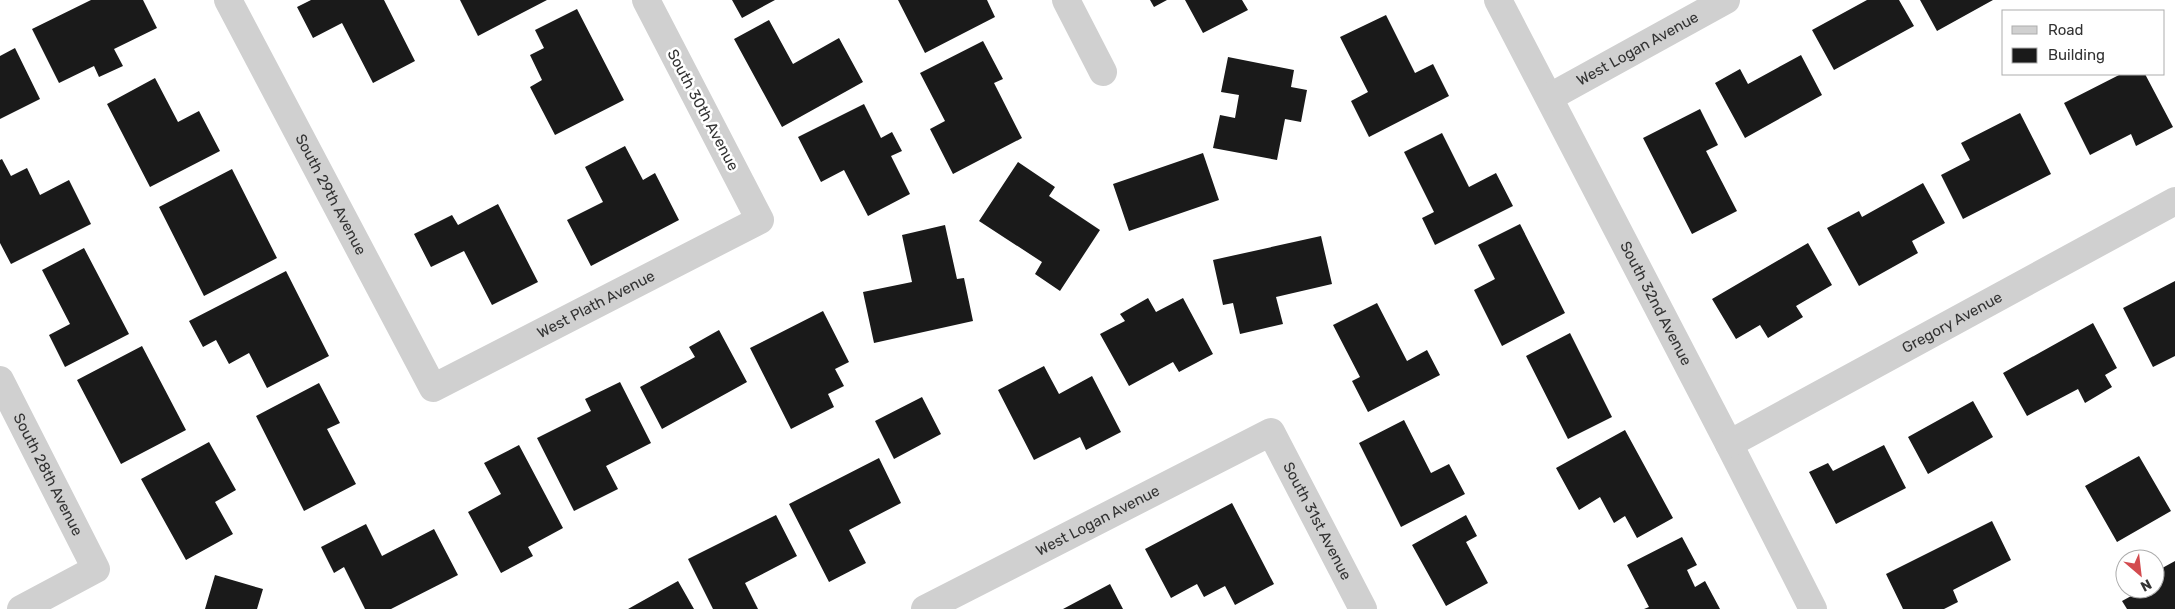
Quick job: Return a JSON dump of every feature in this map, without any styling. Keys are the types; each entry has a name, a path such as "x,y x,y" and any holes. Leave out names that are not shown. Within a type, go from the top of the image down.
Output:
{"street":[{"name":"South 29th Avenue","path":"228,0 433,388"},
{"name":"South 30th Avenue","path":"646,0 760,220"},
{"path":"1066,0 1103,72"},
{"name":"South 32nd Avenue","path":"1498,0 1550,97 1813,609"},
{"name":"West Logan Avenue","path":"1550,97 1726,0"},
{"name":"Gregory Avenue","path":"1729,444 2175,201"},
{"name":"West Plath Avenue","path":"433,388 760,220"},
{"name":"South 28th Avenue","path":"0,380 96,570 21,609"},
{"name":"West Logan Avenue","path":"929,608 1271,432"},
{"name":"South 31st Avenue","path":"1271,432 1364,609"}],"building":[{"path":"91,0 143,0 157,28 114,49 123,66 99,77 94,66 59,83 32,29"},
{"path":"311,0 384,0 415,61 373,83 342,23 313,38 297,7"},
{"path":"460,0 547,0 478,36"},
{"path":"732,0 775,0 742,18"},
{"path":"898,0 987,0 995,17 925,53"},
{"path":"1150,0 1167,0 1154,7"},
{"path":"1185,0 1242,0 1248,10 1203,33"},
{"path":"1867,0 1899,0 1914,26 1834,70 1812,30"},
{"path":"1920,0 1993,0 1937,31"},
{"path":"577,9 624,100 555,135 530,87 542,80 530,55 544,48 535,30"},
{"path":"1386,15 1415,73 1433,64 1449,96 1369,137 1351,101 1368,92 1340,37"},
{"path":"769,20 793,64 839,38 863,82 782,127 734,39"},
{"path":"983,41 1003,79 994,83 1022,138 953,174 930,129 945,121 920,73"},
{"path":"15,48 40,99 0,119 0,56"},
{"path":"1801,55 1822,95 1745,138 1715,83 1740,69 1748,84"},
{"path":"1228,57 1294,70 1291,87 1307,90 1301,122 1285,119 1277,160 1213,148 1220,115 1235,118 1239,95 1221,92"},
{"path":"2119,75 2146,75 2173,127 2136,146 2131,134 2090,155 2064,103"},
{"path":"155,78 178,122 199,111 220,151 150,187 107,104"},
{"path":"864,104 881,138 892,132 902,151 891,156 910,194 868,216 844,170 821,182 798,137"},
{"path":"1700,109 1718,145 1706,151 1737,211 1692,234 1643,138"},
{"path":"2020,113 2051,174 1963,219 1941,175 1970,160 1961,143"},
{"path":"1442,133 1469,187 1496,173 1513,206 1435,245 1422,218 1434,212 1404,152"},
{"path":"625,146 643,180 655,173 679,220 591,266 567,220 603,202 585,167"},
{"path":"1203,153 1219,200 1129,231 1113,184"},
{"path":"2,159 11,176 27,168 40,195 69,180 91,224 11,264 0,243 0,160"},
{"path":"1018,162 1055,187 1049,196 1100,230 1060,291 1035,274 1042,262 979,221"},
{"path":"232,169 277,258 204,296 159,207"},
{"path":"1923,183 1945,223 1912,241 1918,253 1859,286 1827,228 1859,211 1862,217"},
{"path":"498,204 538,282 492,305 464,251 431,267 414,234 452,215 458,225"},
{"path":"1520,224 1565,313 1502,346 1474,290 1495,279 1478,245"},
{"path":"945,225 957,279 964,278 973,321 874,343 863,292 912,282 902,235"},
{"path":"1321,236 1332,284 1276,297 1283,324 1240,334 1233,303 1223,305 1213,260"},
{"path":"1808,243 1832,285 1796,306 1803,317 1768,338 1760,325 1736,339 1712,299"},
{"path":"84,248 129,334 65,367 49,335 70,324 42,270"},
{"path":"286,271 329,356 267,388 249,353 229,364 216,340 203,347 189,321"},
{"path":"2175,281 2175,356 2153,367 2123,308"},
{"path":"1148,298 1156,312 1183,298 1213,354 1179,372 1173,362 1129,386 1100,334 1125,321 1120,314"},
{"path":"1377,303 1407,361 1427,350 1440,375 1368,412 1352,381 1360,377 1333,325"},
{"path":"823,311 849,362 835,369 844,386 828,394 834,407 791,429 750,348"},
{"path":"2093,323 2117,368 2105,375 2112,387 2085,403 2078,389 2027,416 2003,373"},
{"path":"719,330 747,382 662,429 640,387 695,357 689,347"},
{"path":"1570,333 1612,417 1568,439 1526,356"},
{"path":"142,346 186,430 121,464 77,380"},
{"path":"1044,366 1059,394 1092,376 1121,432 1086,450 1080,437 1034,460 998,390"},
{"path":"620,382 651,443 606,466 618,489 574,511 537,438 591,411 585,399"},
{"path":"319,383 340,423 327,429 356,484 304,511 256,416"},
{"path":"922,397 941,434 894,459 875,421"},
{"path":"1973,401 1993,437 1928,474 1908,437"},
{"path":"1404,420 1431,473 1449,464 1465,494 1401,527 1359,443"},
{"path":"1625,430 1673,518 1637,538 1625,516 1614,523 1600,497 1579,510 1556,468"},
{"path":"209,442 236,490 215,502 233,534 186,560 141,479"},
{"path":"519,445 563,528 528,547 533,556 501,573 468,512 501,494 484,463"},
{"path":"1884,445 1906,488 1836,524 1809,472 1828,463 1833,471"},
{"path":"2139,456 2171,511 2117,542 2085,486"},
{"path":"879,458 901,503 849,530 866,563 829,582 789,504"},
{"path":"1232,503 1274,584 1235,605 1225,586 1204,597 1197,584 1171,598 1145,549"},
{"path":"776,515 797,556 745,583 758,609 713,609 688,559"},
{"path":"1466,515 1477,536 1466,542 1488,583 1446,606 1412,545"},
{"path":"1992,521 2011,560 1953,590 1958,602 1944,609 1903,609 1886,574"},
{"path":"366,524 382,556 434,529 458,575 391,609 365,609 344,567 334,573 321,547"},
{"path":"1682,537 1697,565 1687,570 1695,587 1705,581 1720,609 1644,609 1649,607 1627,565"},
{"path":"2175,561 2175,609 2127,609 2122,601 2126,599 2165,599 2165,566"},
{"path":"215,575 263,589 257,609 205,609"},
{"path":"678,581 694,609 628,609"},
{"path":"1110,584 1123,609 1063,609"}]}
